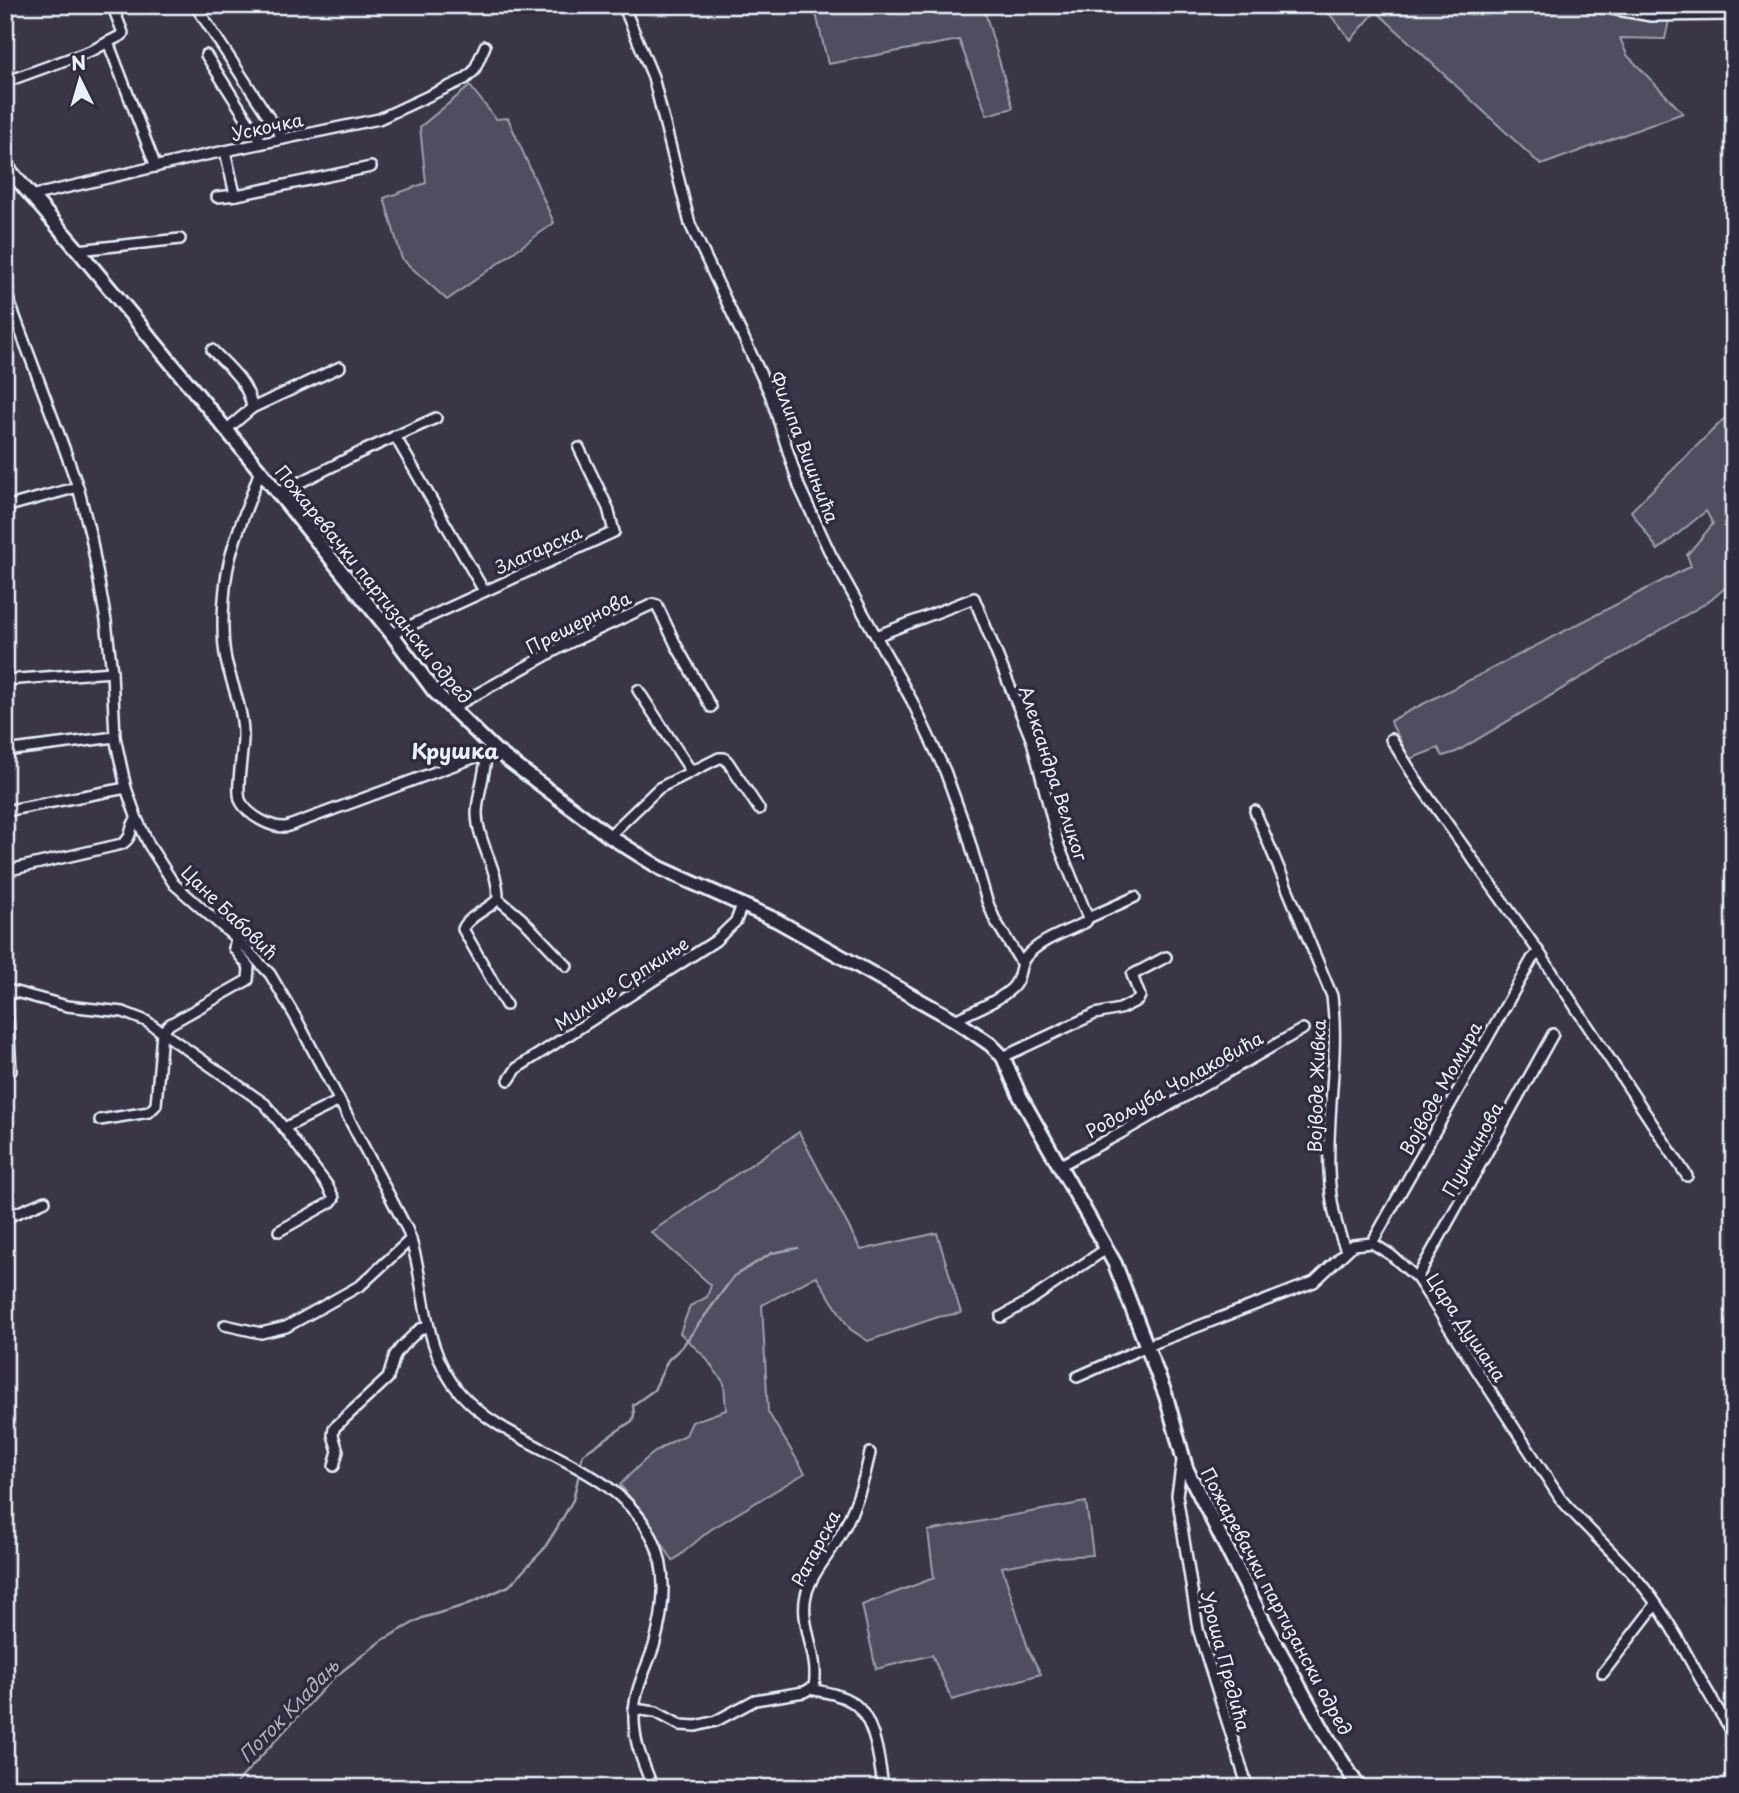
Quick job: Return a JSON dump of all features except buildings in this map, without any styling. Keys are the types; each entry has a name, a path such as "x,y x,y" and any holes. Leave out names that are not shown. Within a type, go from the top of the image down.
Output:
{"street":[{"path":"195,5 283,139"},
{"name":"Филипа Вишњића","path":"624,5 653,77 690,224 769,394 799,486 831,555 912,701 945,771 966,829 987,901 1021,964"},
{"path":"1589,5 1651,16 1734,15"},
{"path":"5,82 74,57 123,33 114,10"},
{"path":"108,42 156,167"},
{"name":"Ускочка","path":"31,196 379,119 465,79 474,71 485,46"},
{"path":"205,55 262,143"},
{"path":"225,151 233,190 237,195"},
{"name":"Пожаревачки партизански одред","path":"5,165 279,493 434,691 490,752 609,836 660,868 776,920 955,1020 990,1044 1003,1057 1020,1096 1115,1264 1166,1396 1186,1468 1266,1626 1327,1737 1359,1788"},
{"path":"217,197 371,167"},
{"path":"78,250 180,239"},
{"name":"Цане Бабовић","path":"5,290 78,487 96,558 111,672 115,737 126,788 137,819 149,845 174,884 236,939 270,974 411,1239 436,1355 461,1394 500,1425 583,1471 628,1504 653,1539 663,1573 661,1615 634,1709"},
{"path":"212,350 249,393 252,408"},
{"path":"226,430 252,408 341,367"},
{"path":"279,493 436,418"},
{"path":"395,436 484,591"},
{"name":"Златарска","path":"392,634 614,532 608,508 579,447"},
{"path":"262,473 258,476 233,545 224,601 225,656 243,726 242,767 238,790 240,801 245,808 273,827 286,827 490,752"},
{"path":"5,507 78,487"},
{"name":"Александра Великог","path":"876,636 974,598 1032,741 1059,846 1088,918"},
{"name":"Прешернова","path":"450,709 567,644 653,604 657,605 711,707"},
{"path":"5,680 111,672"},
{"path":"638,690 691,771"},
{"path":"5,751 115,737"},
{"path":"1391,739 1419,785 1539,952 1687,1177"},
{"path":"490,752 477,813 480,836 497,886 498,899 522,919 567,966"},
{"path":"609,836 659,788 724,758 759,809"},
{"path":"5,811 126,788"},
{"name":"Војводе Живка","path":"1255,811 1332,996 1336,1022 1329,1106 1329,1174 1338,1232 1346,1250"},
{"path":"5,872 122,844 130,836 137,819"},
{"path":"955,1020 1010,990 1020,977 1021,964 1026,957 1044,943 1086,922 1088,918 1135,897"},
{"path":"498,899 488,909 466,922 463,929 506,1006"},
{"name":"Милице Српкиње","path":"509,1080 517,1068 715,941 736,921 742,905"},
{"path":"100,1120 149,1112 155,1108 162,1032 180,1018 248,980 250,970 234,948 236,939"},
{"name":"Војводе Момира","path":"1372,1243 1484,1040 1532,959 1539,952"},
{"path":"1003,1057 1095,1014 1120,1009 1139,1000 1132,975 1166,957"},
{"path":"11,1071 7,996 15,991 67,1006 123,1012 145,1021 265,1104 327,1185 334,1198 331,1202 279,1231"},
{"name":"Родољуба Чолаковића","path":"1059,1166 1303,1029"},
{"name":"Пушкинова","path":"1417,1278 1553,1034"},
{"path":"284,1128 339,1101"},
{"path":"5,1218 45,1201"},
{"path":"225,1325 261,1333 286,1327 362,1285 411,1239"},
{"path":"1077,1377 1147,1346 1314,1282 1353,1245 1372,1243"},
{"name":"Цара Душана","path":"1372,1243 1391,1255 1417,1278 1560,1498 1622,1562 1656,1604 1734,1734"},
{"path":"1001,1317 1106,1249"},
{"path":"334,1466 338,1451 333,1435 334,1428 388,1378 395,1355 402,1346 421,1329 428,1327"},
{"name":"Ратарска","path":"810,1689 814,1686 815,1671 806,1620 806,1598 810,1583 854,1508 865,1479 870,1453"},
{"name":"Уроша Предића","path":"1183,1456 1177,1495 1198,1629 1248,1788"},
{"path":"1603,1673 1656,1604"},
{"path":"653,1788 638,1754 634,1709 656,1712 680,1725 696,1726 716,1721 755,1700 810,1689 843,1698 860,1710 873,1732 883,1788"}],"shaded area":[{"path":"814,5 983,5 1013,108 987,115 959,40 828,64"},
{"path":"1322,5 1677,5 1671,11 1665,39 1620,38 1627,55 1683,113 1541,165 1376,11 1351,40"},
{"path":"470,86 496,119 508,118 554,223 447,300 402,259 384,198 426,183 420,127"},
{"path":"1734,409 1734,580 1711,600 1456,752 1443,756 1438,748 1410,759 1390,721 1691,566 1687,555 1713,524 1706,511 1658,550 1631,511"},
{"path":"799,1132 861,1250 937,1233 961,1313 938,1317 868,1341 850,1329 816,1276 762,1305 768,1412 805,1473 710,1530 673,1561 645,1516 620,1485 650,1456 686,1435 692,1422 726,1410 724,1383 705,1357 680,1333 690,1306 707,1297 711,1285 651,1232"},
{"path":"1086,1502 1093,1555 1057,1557 1002,1567 1029,1651 1041,1674 952,1700 932,1655 876,1669 862,1605 934,1578 928,1531"}],"waterway":[{"name":"Поток Кладањ","path":"581,1462 583,1454 632,1421 633,1405 654,1390 668,1360 682,1347 734,1276 772,1253 798,1248"},
{"name":"Поток Кладањ","path":"232,1788 332,1679 381,1641 422,1618 466,1605 509,1586 543,1550 557,1528 573,1500 579,1474"}],"district":[{"name":"Крушка","path":"455,750"}]}
